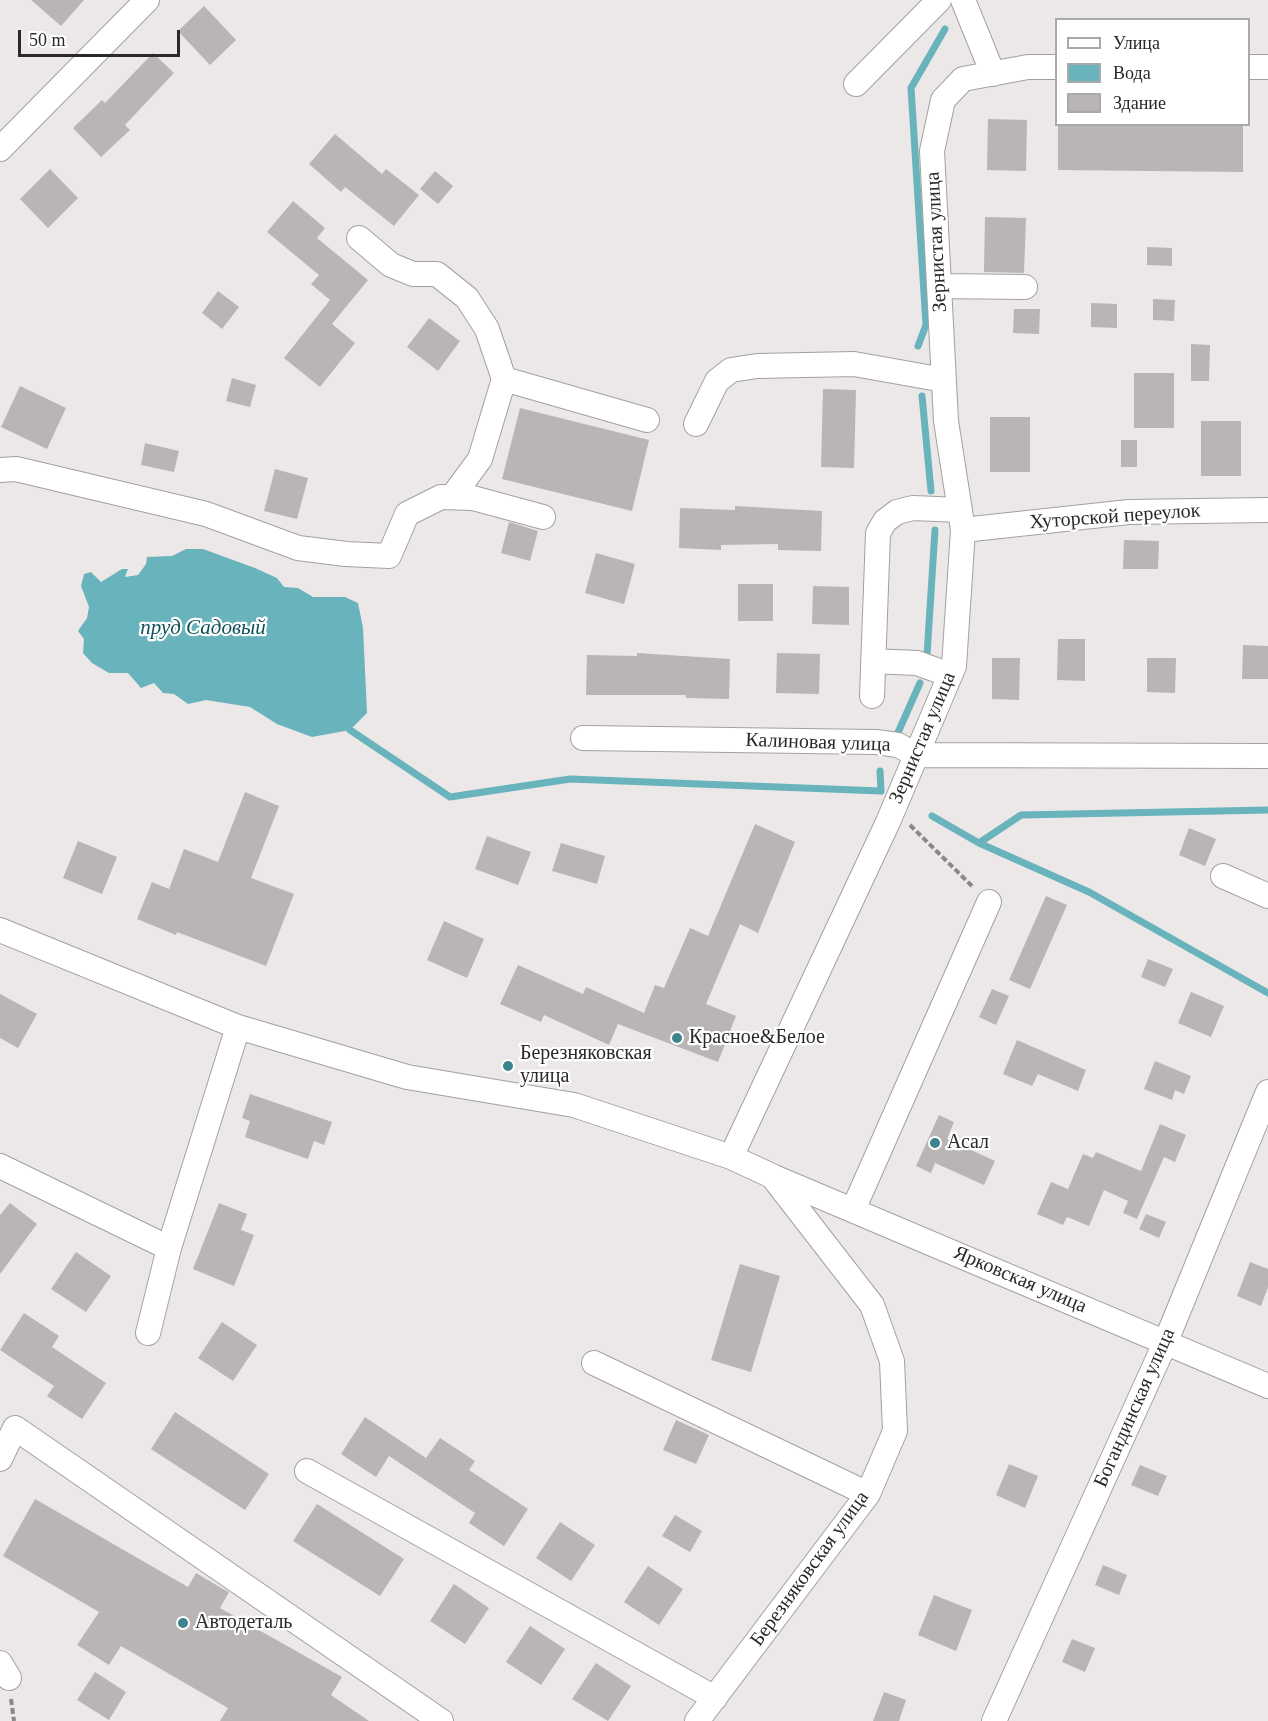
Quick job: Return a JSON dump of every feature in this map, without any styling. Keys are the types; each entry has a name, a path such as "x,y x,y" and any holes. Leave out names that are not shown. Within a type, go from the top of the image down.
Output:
{"street":[{"path":"0,149 147,0"},
{"path":"856,84 939,0"},
{"path":"963,0 993,74 1028,68 1055,67"},
{"path":"1250,67 1268,67"},
{"name":"Зернистая улица","path":"731,1156 894,809 954,666 961,520 946,422 932,151 943,100 963,79 993,74"},
{"path":"359,238 391,265 413,274 437,274 468,298 487,329 504,379 480,459 452,497"},
{"path":"939,286 1025,287"},
{"path":"696,424 717,381 731,370 854,364 944,380"},
{"path":"504,379 647,420"},
{"path":"0,470 16,468 206,514 298,548 346,554 389,556 407,514 441,497 473,498 543,518"},
{"name":"Хуторской переулок","path":"872,696 878,533 885,520 897,512 913,508 961,520 1129,512 1268,510"},
{"path":"873,661 917,663 950,675"},
{"name":"Калиновая улица","path":"583,738 876,742 898,745 916,755 1268,756"},
{"path":"1222,876 1268,896"},
{"path":"853,1210 989,902"},
{"name":"Березняковская улица","path":"0,930 238,1027 407,1077 574,1105 731,1156 771,1176 872,1305 892,1361 895,1431 868,1494 698,1721"},
{"path":"148,1333 169,1248 238,1027"},
{"name":"Богандинская улица","path":"994,1721 1166,1341 1268,1092"},
{"path":"0,1166 169,1248"},
{"name":"Ярковская улица","path":"771,1176 1268,1386"},
{"path":"594,1363 868,1494"},
{"path":"0,1459 15,1428 441,1721"},
{"path":"307,1471 715,1698"}],"path":[{"path":"894,809 989,902"}],"water":[{"name":"пруд Садовый","path":"186,549 203,549 255,568 277,578 284,587 298,588 313,597 345,597 358,603 363,628 367,713 350,730 312,737 277,724 250,707 206,700 188,704 174,694 163,693 154,683 141,688 128,673 109,673 92,663 83,653 84,639 78,631 87,618 89,607 81,586 84,574 91,572 101,582 122,569 128,569 125,577 138,575 146,564 147,557 172,556"}],"building":[{"path":"31,0 84,0 61,26"},
{"path":"204,6 236,40 210,65 178,31"},
{"path":"153,53 174,73 125,125 130,130 101,157 73,128 102,100 105,103"},
{"path":"988,119 1027,120 1026,171 987,170"},
{"path":"1058,126 1243,126 1243,172 1058,170"},
{"path":"335,134 382,174 386,169 419,195 394,226 345,187 341,192 309,164"},
{"path":"50,169 78,198 48,228 20,199"},
{"path":"435,171 453,186 438,204 420,189"},
{"path":"293,201 325,228 317,238 368,280 332,324 355,343 320,387 284,358 330,300 311,284 319,275 267,232"},
{"path":"985,217 1026,218 1024,273 984,272"},
{"path":"1147,247 1172,248 1172,266 1147,265"},
{"path":"218,291 239,307 222,329 202,313"},
{"path":"1153,299 1175,300 1174,321 1153,320"},
{"path":"1091,303 1117,304 1117,328 1091,327"},
{"path":"1014,309 1040,309 1039,334 1013,333"},
{"path":"429,318 460,341 438,371 407,347"},
{"path":"1191,344 1210,345 1209,381 1191,381"},
{"path":"1134,373 1174,373 1174,428 1134,428"},
{"path":"232,378 256,385 250,407 226,401"},
{"path":"20,386 66,408 47,449 1,427"},
{"path":"823,389 856,390 854,468 821,467"},
{"path":"520,408 649,440 632,511 502,479"},
{"path":"990,417 1030,417 1030,472 990,472"},
{"path":"1201,421 1241,421 1241,476 1201,476"},
{"path":"1121,440 1137,440 1137,467 1121,467"},
{"path":"145,443 179,451 174,472 141,465"},
{"path":"275,469 308,478 297,519 264,511"},
{"path":"735,506 822,511 821,551 778,550 778,544 721,545 721,550 679,548 680,508 735,510"},
{"path":"509,522 538,531 530,561 501,553"},
{"path":"1124,540 1159,541 1158,569 1123,569"},
{"path":"596,553 635,564 624,604 585,593"},
{"path":"738,584 773,584 773,621 738,621"},
{"path":"813,586 849,587 849,625 812,624"},
{"path":"1058,639 1085,639 1085,681 1057,680"},
{"path":"1243,645 1268,646 1268,679 1242,679"},
{"path":"637,653 730,659 729,699 686,698 686,695 586,695 587,655 637,656"},
{"path":"777,653 820,654 819,694 776,693"},
{"path":"992,658 1020,658 1019,700 992,699"},
{"path":"1147,658 1176,658 1175,693 1147,692"},
{"path":"245,792 279,806 251,878 294,894 266,966 137,919 152,882 169,889 184,849 218,862"},
{"path":"755,824 795,842 758,933 740,924 706,1004 736,1016 718,1062 618,1024 609,1045 544,1015 541,1022 500,1004 518,965 583,994 586,987 644,1013 655,985 664,988 690,928 708,936"},
{"path":"1189,828 1216,839 1205,866 1179,855"},
{"path":"487,836 531,852 518,885 475,869"},
{"path":"78,841 117,857 102,894 63,878"},
{"path":"561,843 605,856 597,884 552,871"},
{"path":"1046,896 1067,905 1030,989 1009,980"},
{"path":"444,921 484,939 467,978 427,960"},
{"path":"1148,959 1173,969 1165,987 1141,977"},
{"path":"992,989 1009,996 996,1025 979,1017"},
{"path":"1191,992 1224,1006 1211,1037 1178,1023"},
{"path":"0,994 37,1014 18,1048 0,1038"},
{"path":"1017,1040 1086,1070 1078,1091 1038,1074 1032,1086 1003,1074"},
{"path":"1155,1061 1191,1076 1184,1094 1175,1090 1172,1100 1144,1089"},
{"path":"250,1094 332,1122 324,1145 314,1141 308,1159 245,1137 250,1121 242,1118"},
{"path":"939,1115 954,1122 947,1139 995,1161 984,1185 935,1163 931,1173 916,1166"},
{"path":"1160,1124 1186,1135 1175,1162 1164,1157 1137,1219 1123,1213 1128,1201 1104,1190 1089,1226 1067,1217 1063,1225 1037,1214 1051,1182 1068,1189 1083,1154 1093,1158 1096,1152 1141,1171"},
{"path":"10,1203 37,1224 0,1274 0,1215"},
{"path":"219,1203 247,1214 241,1230 254,1235 234,1286 193,1269"},
{"path":"1146,1214 1166,1222 1159,1238 1139,1229"},
{"path":"76,1252 111,1276 86,1312 51,1289"},
{"path":"1250,1262 1268,1269 1268,1287 1261,1306 1237,1296"},
{"path":"740,1264 780,1276 751,1372 711,1360"},
{"path":"24,1313 59,1336 52,1347 106,1383 82,1419 47,1396 54,1386 0,1350"},
{"path":"222,1322 257,1345 233,1381 198,1358"},
{"path":"175,1412 269,1474 245,1510 151,1449"},
{"path":"365,1417 426,1458 440,1438 475,1461 469,1470 528,1509 504,1546 469,1523 475,1513 389,1456 376,1477 341,1454"},
{"path":"676,1420 709,1435 696,1464 663,1450"},
{"path":"1009,1464 1038,1476 1025,1508 996,1495"},
{"path":"1140,1465 1167,1476 1158,1496 1131,1485"},
{"name":"Автодеталь","path":"35,1499 188,1587 196,1573 229,1592 220,1608 342,1677 331,1695 369,1721 220,1721 228,1708 121,1646 109,1665 77,1645 99,1612 3,1556"},
{"path":"317,1504 404,1559 380,1596 293,1541"},
{"path":"675,1515 702,1531 690,1552 662,1536"},
{"path":"560,1522 595,1545 571,1581 536,1558"},
{"path":"1103,1565 1127,1575 1119,1595 1095,1585"},
{"path":"648,1566 683,1589 659,1625 624,1602"},
{"path":"454,1584 489,1608 465,1644 430,1621"},
{"path":"934,1595 972,1610 956,1651 918,1635"},
{"path":"530,1626 565,1649 541,1685 506,1662"},
{"path":"1072,1639 1095,1648 1085,1672 1062,1662"},
{"path":"596,1663 631,1686 608,1721 572,1699"},
{"path":"95,1672 126,1692 109,1720 77,1700"},
{"path":"884,1692 906,1700 899,1721 873,1721"}],"waterway":[{"path":"918,346 926,325 911,88 945,29"},
{"path":"922,396 931,491"},
{"path":"927,655 935,530"},
{"path":"896,737 920,683"},
{"path":"350,730 450,797 570,779 881,791 880,771"},
{"path":"932,816 979,843 1021,815 1268,810"},
{"path":"979,843 1089,892 1268,993"}],"place":[{"name":"Красное&Белое","path":"677,1038"},
{"name":"Березняковская улица","path":"508,1066"},
{"name":"Асал","path":"935,1143"},
{"name":"Автодеталь","path":"183,1623"}]}
